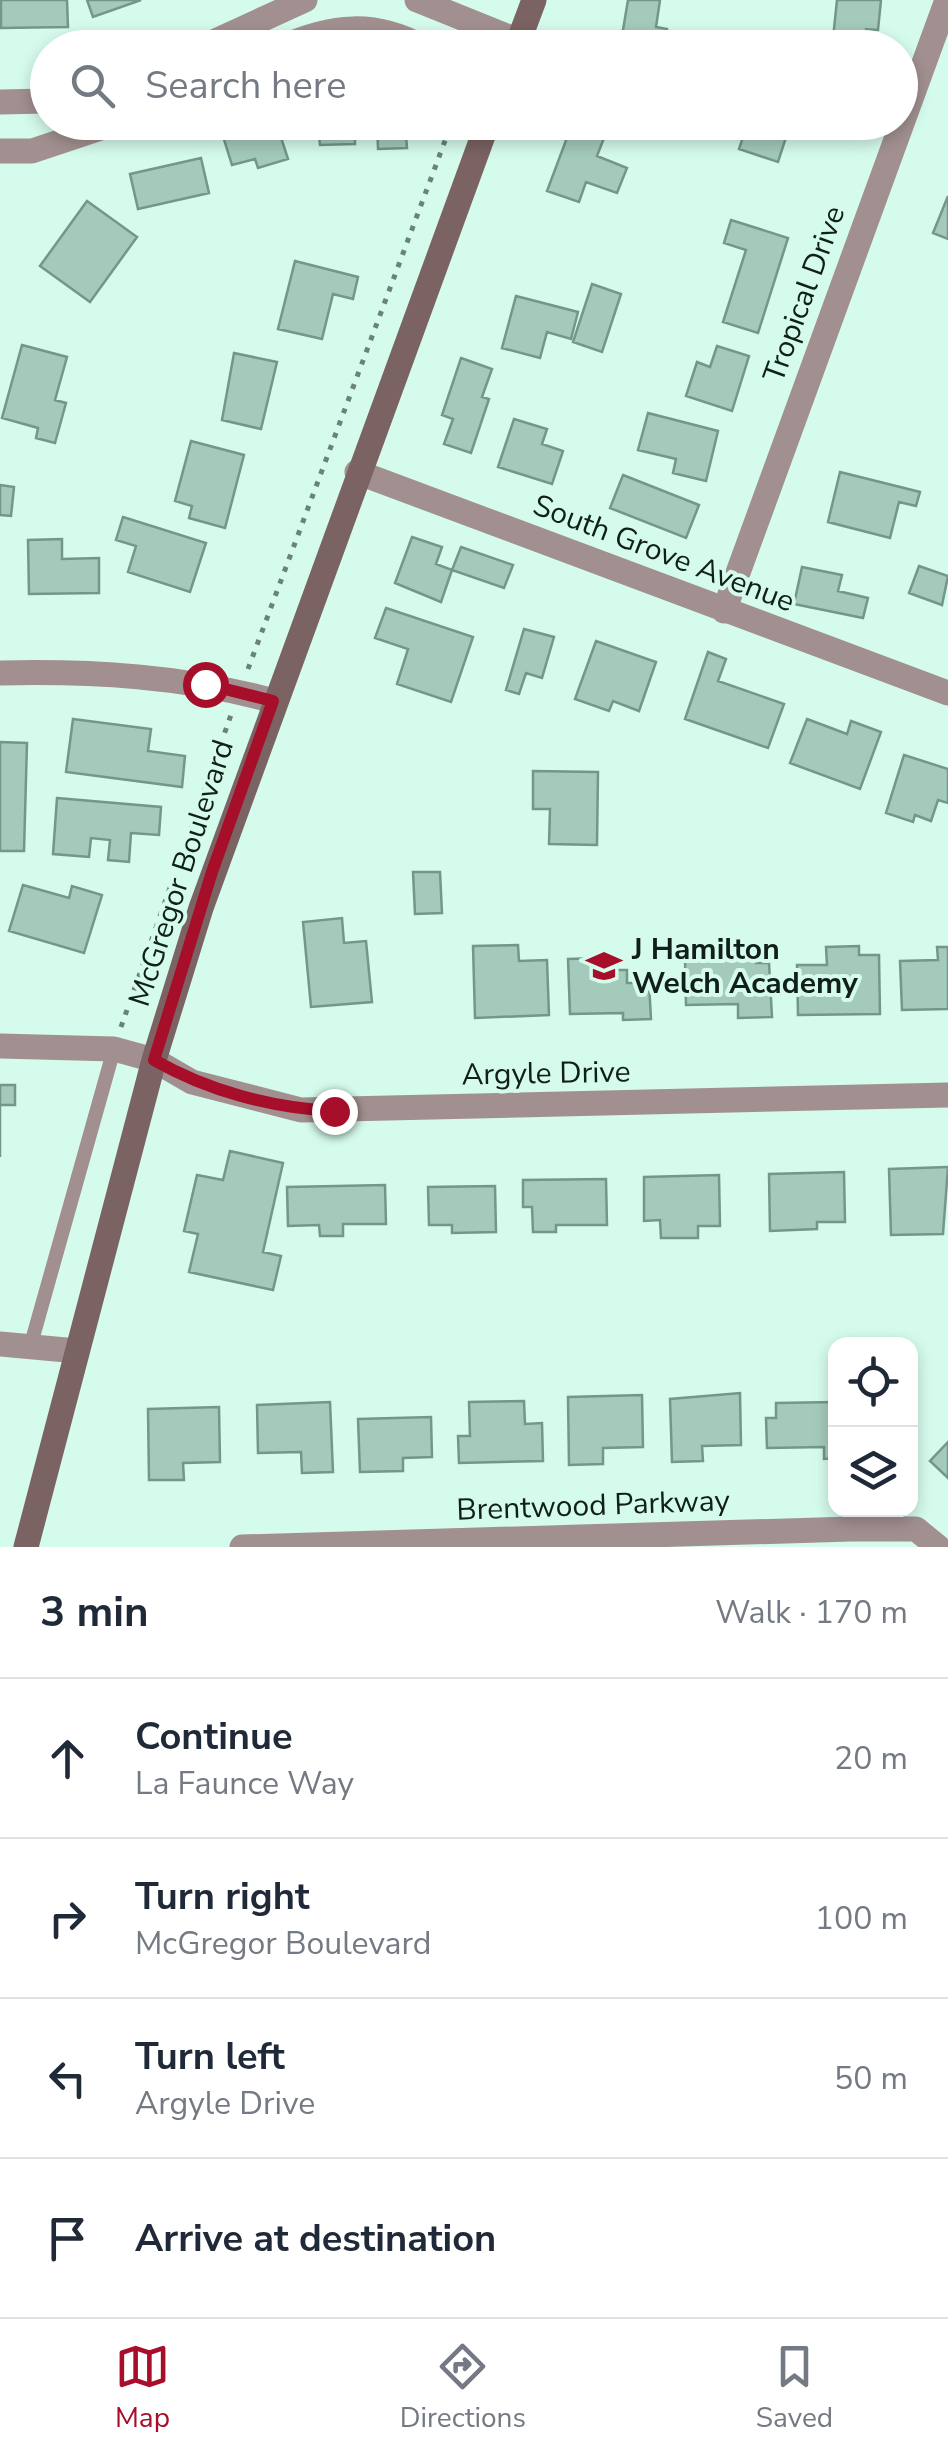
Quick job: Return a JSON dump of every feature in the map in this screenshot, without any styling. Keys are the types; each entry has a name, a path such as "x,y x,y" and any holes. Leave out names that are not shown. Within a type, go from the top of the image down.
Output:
{"main road":[{"path":"522,30 534,0"},
{"name":"McGregor Boulevard","path":"26,1547 154,1060 212,872 481,140"}],"street":[{"path":"239,30 305,0"},
{"path":"417,0 485,30"},
{"name":"Tropical Drive","path":"918,77 946,0"},
{"path":"330,30 380,30"},
{"path":"0,102 30,101"},
{"path":"0,152 32,151 65,140"},
{"name":"Tropical Drive","path":"724,611 895,140"},
{"name":"South Grove Avenue","path":"357,472 948,694"},
{"path":"0,673 115,674 239,692 273,701"},
{"name":"Argyle Drive","path":"0,1046 114,1049 154,1060 192,1082 301,1110 948,1095"},
{"path":"0,1344 76,1351"},
{"name":"Brentwood Parkway","path":"242,1547 662,1541 916,1529 938,1547"}],"lane":[{"path":"31,1344 94,1106 114,1049"}],"path":[{"path":"114,1049 239,692 445,140"}],"building":[{"path":"1,0 67,0 68,27 1,28"},
{"path":"87,0 141,0 93,17"},
{"path":"628,0 660,0 656,27 667,30 623,30"},
{"path":"837,0 881,0 878,30 834,30"},
{"path":"224,140 282,140 288,159 258,168 255,159 232,165"},
{"path":"319,140 355,140 355,144 320,145"},
{"path":"378,140 406,140 407,148 378,149"},
{"path":"566,140 603,140 597,156 627,168 617,193 586,182 579,202 547,191"},
{"path":"742,140 785,140 778,162 739,149"},
{"path":"201,158 209,193 138,209 130,174"},
{"path":"948,196 948,239 933,233"},
{"path":"87,201 137,237 90,302 40,266"},
{"path":"731,220 788,238 758,333 723,322 746,250 724,243"},
{"path":"295,261 358,277 353,299 333,294 322,339 278,329"},
{"path":"592,284 621,294 602,352 573,342"},
{"path":"516,296 578,312 571,339 547,332 540,358 502,348"},
{"path":"22,345 67,357 55,400 66,403 55,443 36,438 38,428 2,418"},
{"path":"717,346 749,356 732,411 686,396 697,362 710,367"},
{"path":"234,353 277,362 261,429 222,420"},
{"path":"461,358 492,369 482,397 489,399 471,453 444,444 453,419 442,415"},
{"path":"648,413 718,431 706,481 673,473 676,459 638,450"},
{"path":"514,419 547,429 542,444 563,451 552,484 498,467"},
{"path":"191,441 244,455 225,528 189,518 192,506 175,501"},
{"path":"840,472 920,492 916,506 899,502 890,538 828,522"},
{"path":"623,475 699,505 686,538 610,508"},
{"path":"0,485 14,487 11,516 0,515"},
{"path":"123,517 206,543 190,592 128,572 136,546 116,540"},
{"path":"412,537 442,547 436,564 452,570 441,602 395,583"},
{"path":"62,539 62,559 99,558 99,593 29,594 28,540"},
{"path":"461,547 513,565 504,588 452,570"},
{"path":"919,566 948,576 942,605 909,593"},
{"path":"802,567 842,575 838,591 868,598 863,618 794,604"},
{"path":"386,608 473,637 451,702 397,684 408,649 375,638"},
{"path":"524,629 554,637 542,678 526,673 519,694 506,690"},
{"path":"596,641 656,662 639,711 613,701 609,711 575,699"},
{"path":"708,652 726,659 718,681 784,704 768,748 685,719"},
{"path":"73,719 151,729 148,751 185,756 182,787 66,772"},
{"path":"807,719 847,734 851,721 881,732 860,789 790,763"},
{"path":"0,742 27,743 24,851 0,851"},
{"path":"904,755 948,769 948,803 938,800 931,821 915,815 913,822 886,813"},
{"path":"533,771 598,772 597,845 549,844 550,809 533,809"},
{"path":"57,798 161,807 159,835 131,833 129,862 108,860 110,840 91,838 89,857 53,854"},
{"path":"413,872 440,872 442,913 415,914"},
{"path":"23,885 69,898 72,886 102,895 84,953 9,931"},
{"path":"342,918 344,943 366,941 372,1002 311,1007 303,922"},
{"path":"518,945 519,961 547,960 549,1015 475,1018 473,946"},
{"path":"859,946 859,955 879,955 880,1014 798,1015 797,965 827,965 826,947"},
{"path":"937,947 948,947 948,1009 902,1010 900,961 938,960"},
{"path":"755,957 756,963 769,963 772,1017 738,1018 738,1004 686,1005 685,959"},
{"path":"601,958 601,970 627,970 627,983 649,983 651,1019 623,1020 623,1013 570,1014 568,959"},
{"path":"0,1085 15,1085 15,1105 0,1105"},
{"path":"230,1151 283,1163 263,1252 281,1256 273,1290 189,1272 198,1234 184,1231 197,1175 223,1180"},
{"path":"948,1167 943,1234 891,1235 889,1169"},
{"path":"844,1172 845,1222 817,1222 817,1229 770,1231 769,1174"},
{"path":"719,1175 720,1226 698,1226 698,1238 661,1238 660,1220 644,1221 644,1177"},
{"path":"606,1179 607,1225 556,1225 556,1232 533,1232 532,1207 523,1207 523,1180"},
{"path":"385,1185 386,1224 343,1224 343,1236 320,1236 319,1225 288,1226 287,1187"},
{"path":"495,1186 496,1232 452,1233 452,1225 429,1225 428,1187"},
{"path":"740,1393 741,1445 702,1446 703,1461 672,1462 670,1399"},
{"path":"642,1395 643,1447 603,1448 603,1464 569,1465 568,1397"},
{"path":"524,1401 525,1424 542,1423 543,1461 459,1463 458,1436 470,1436 469,1402"},
{"path":"330,1402 333,1472 302,1473 301,1452 258,1453 257,1405"},
{"path":"828,1402 828,1459 824,1459 824,1447 767,1448 766,1418 776,1418 776,1403"},
{"path":"219,1407 220,1462 183,1463 184,1480 149,1480 148,1409"},
{"path":"431,1417 432,1457 403,1458 403,1471 360,1472 358,1419"},
{"path":"948,1442 948,1478 930,1461"}],"place":[{"name":"J Hamilton Welch Academy","path":"604,966"}],"route":[{"path":"205,684 273,701 212,872 154,1060 192,1082 301,1110 334,1111"}]}
